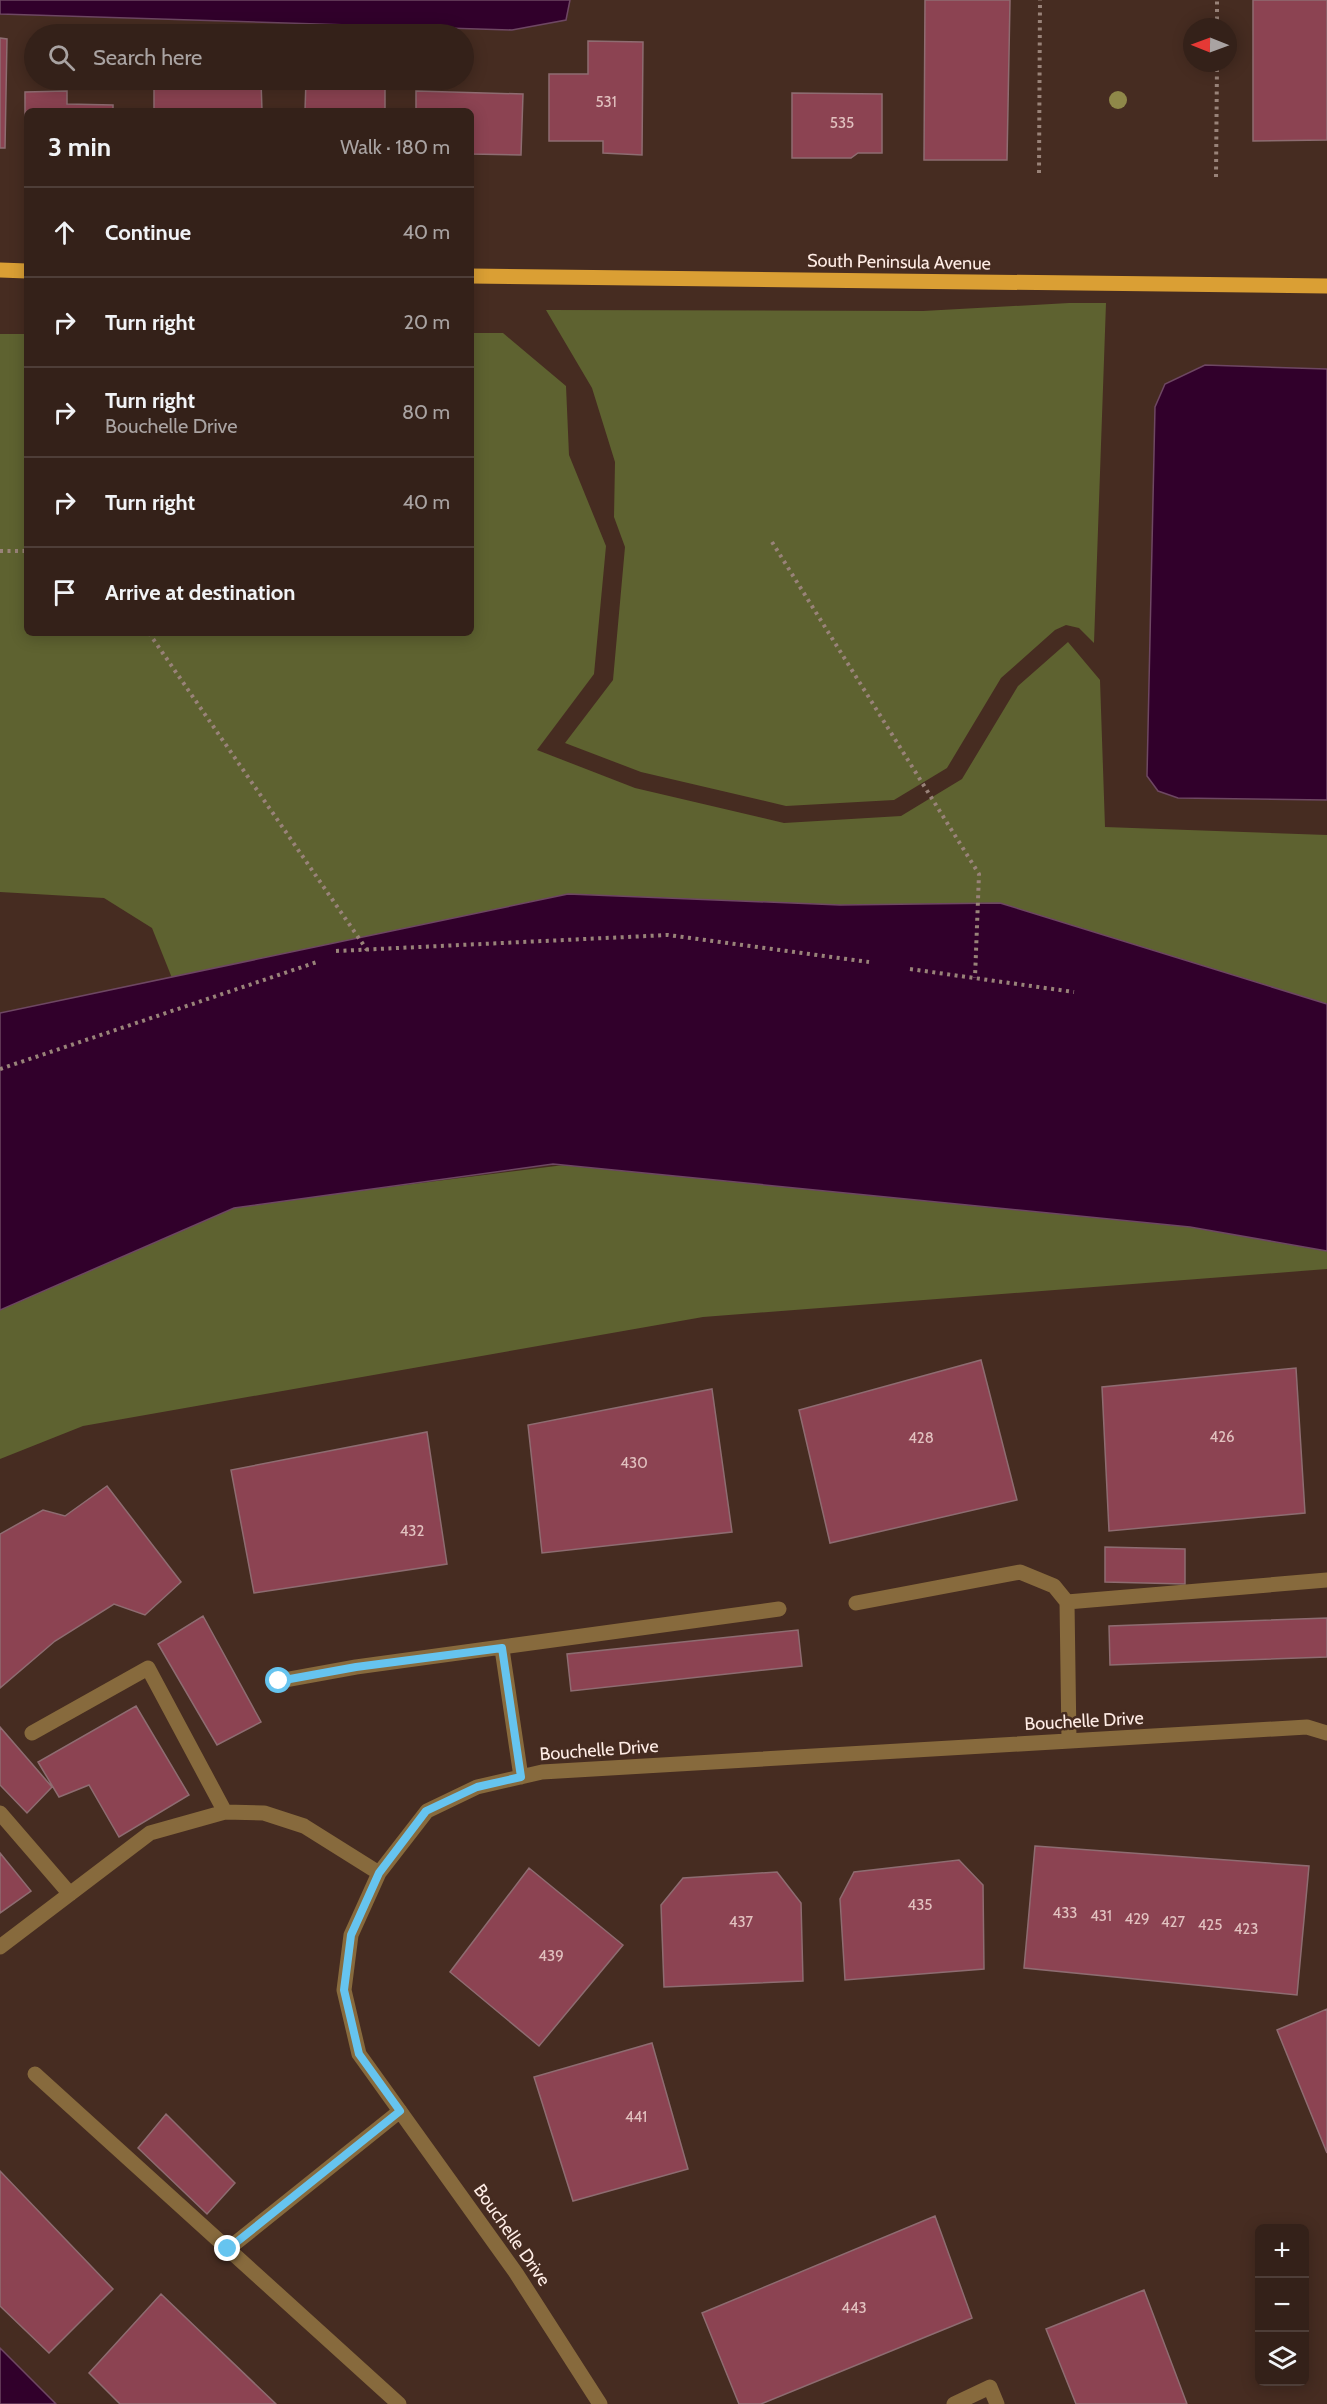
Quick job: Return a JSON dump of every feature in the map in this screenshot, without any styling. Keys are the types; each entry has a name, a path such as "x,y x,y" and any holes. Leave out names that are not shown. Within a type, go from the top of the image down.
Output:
{"main road":[{"path":"0,270 24,271"},
{"name":"South Peninsula Avenue","path":"474,276 1327,286"}],"street":[{"path":"856,1603 1020,1572 1054,1586 1067,1602 1069,1741"},
{"path":"1067,1602 1327,1580"},
{"path":"279,1681 356,1667 779,1609"},
{"path":"502,1648 521,1777"},
{"path":"32,1733 148,1668 225,1812"},
{"name":"Bouchelle Drive","path":"600,2404 516,2273 359,2054 344,1990 351,1935 379,1873 426,1811 477,1787 542,1772 1307,1727 1327,1733"},
{"path":"0,1947 150,1833 225,1812 264,1813 304,1826 379,1873"},
{"path":"0,1813 70,1894"},
{"path":"34,2074 399,2404"},
{"path":"228,2249 400,2111"},
{"path":"954,2404 990,2387 998,2404"}],"path":[{"path":"1039,173 1041,0"},
{"path":"1217,18 1218,0"},
{"path":"1216,177 1217,72"},
{"path":"772,542 980,874 975,978"},
{"path":"0,551 24,552"},
{"path":"151,636 367,951"},
{"path":"336,951 668,935 869,962"},
{"path":"0,1069 317,962"},
{"path":"910,969 1074,992"}],"green space":[{"path":"1106,303 1094,643 1079,628 1066,625 1055,630 1001,678 947,768 894,800 786,806 641,772 565,743 613,680 625,547 614,517 615,462 592,388 546,310 923,311"},
{"path":"474,333 503,333 566,386 569,455 606,546 594,674 537,750 635,788 784,823 901,816 962,779 1018,686 1068,642 1100,680 1105,827 1327,835 1327,1004 1000,903 840,905 568,894 172,978 152,928 104,898 0,892 0,334 24,334 24,636 474,636"},
{"path":"564,1165 1190,1227 1327,1251 1327,1269 703,1317 83,1426 0,1459 0,1310 239,1206"}],"shaded area":[{"path":"0,0 570,0 566,20 512,30 474,29 474,24 320,24 0,14"},
{"path":"1205,365 1327,369 1327,800 1178,798 1158,791 1147,776 1155,407 1165,384"},
{"path":"568,894 840,905 1000,903 1327,1004 1327,1251 1190,1227 553,1164 234,1208 0,1310 0,1013"},
{"path":"0,2348 56,2404 0,2404"}],"building":[{"path":"925,0 1010,0 1007,160 924,160"},
{"path":"1253,0 1327,0 1327,140 1253,141"},
{"path":"0,38 7,39 5,148 0,148"},
{"path":"588,41 643,42 642,155 603,153 603,141 549,141 549,74 588,74"},
{"path":"154,90 261,90 262,108 154,108"},
{"path":"306,90 385,90 385,108 305,108"},
{"path":"67,91 67,104 113,105 113,108 25,108 25,92"},
{"path":"416,91 523,94 521,155 474,154 474,108 416,108"},
{"path":"792,93 882,94 882,153 858,153 851,158 792,158"},
{"path":"981,1360 1017,1500 830,1543 799,1410"},
{"path":"1296,1368 1305,1513 1109,1531 1102,1387"},
{"path":"712,1389 732,1532 542,1553 528,1425"},
{"path":"427,1432 447,1564 254,1593 231,1470"},
{"path":"107,1486 181,1582 145,1615 114,1604 55,1641 0,1688 0,1534 43,1510 65,1516"},
{"path":"1105,1547 1185,1549 1185,1584 1105,1582"},
{"path":"203,1616 261,1722 217,1745 158,1644"},
{"path":"1327,1618 1327,1657 1110,1665 1109,1626"},
{"path":"798,1630 802,1666 571,1691 567,1654"},
{"path":"136,1706 189,1795 119,1837 89,1785 59,1797 38,1762"},
{"path":"0,1727 52,1787 27,1813 0,1785"},
{"path":"1035,1846 1309,1866 1297,1995 1024,1968"},
{"path":"0,1853 31,1891 0,1913"},
{"path":"959,1860 983,1885 984,1969 845,1980 840,1899 854,1872"},
{"path":"529,1868 623,1945 539,2046 450,1972"},
{"path":"777,1872 801,1903 803,1981 664,1987 661,1905 683,1878"},
{"path":"1327,2009 1327,2153 1277,2030"},
{"path":"652,2043 688,2169 573,2201 534,2077"},
{"path":"166,2114 235,2183 207,2214 138,2148"},
{"path":"0,2171 113,2289 49,2353 0,2306"},
{"path":"935,2216 972,2318 761,2404 739,2404 702,2313"},
{"path":"1144,2290 1187,2404 1076,2404 1046,2329"},
{"path":"161,2294 276,2404 120,2404 89,2373"}],"route":[{"path":"228,2249 400,2111 359,2054 344,1990 351,1935 379,1873 426,1811 477,1787 521,1777 502,1648 356,1667 279,1681"}]}
